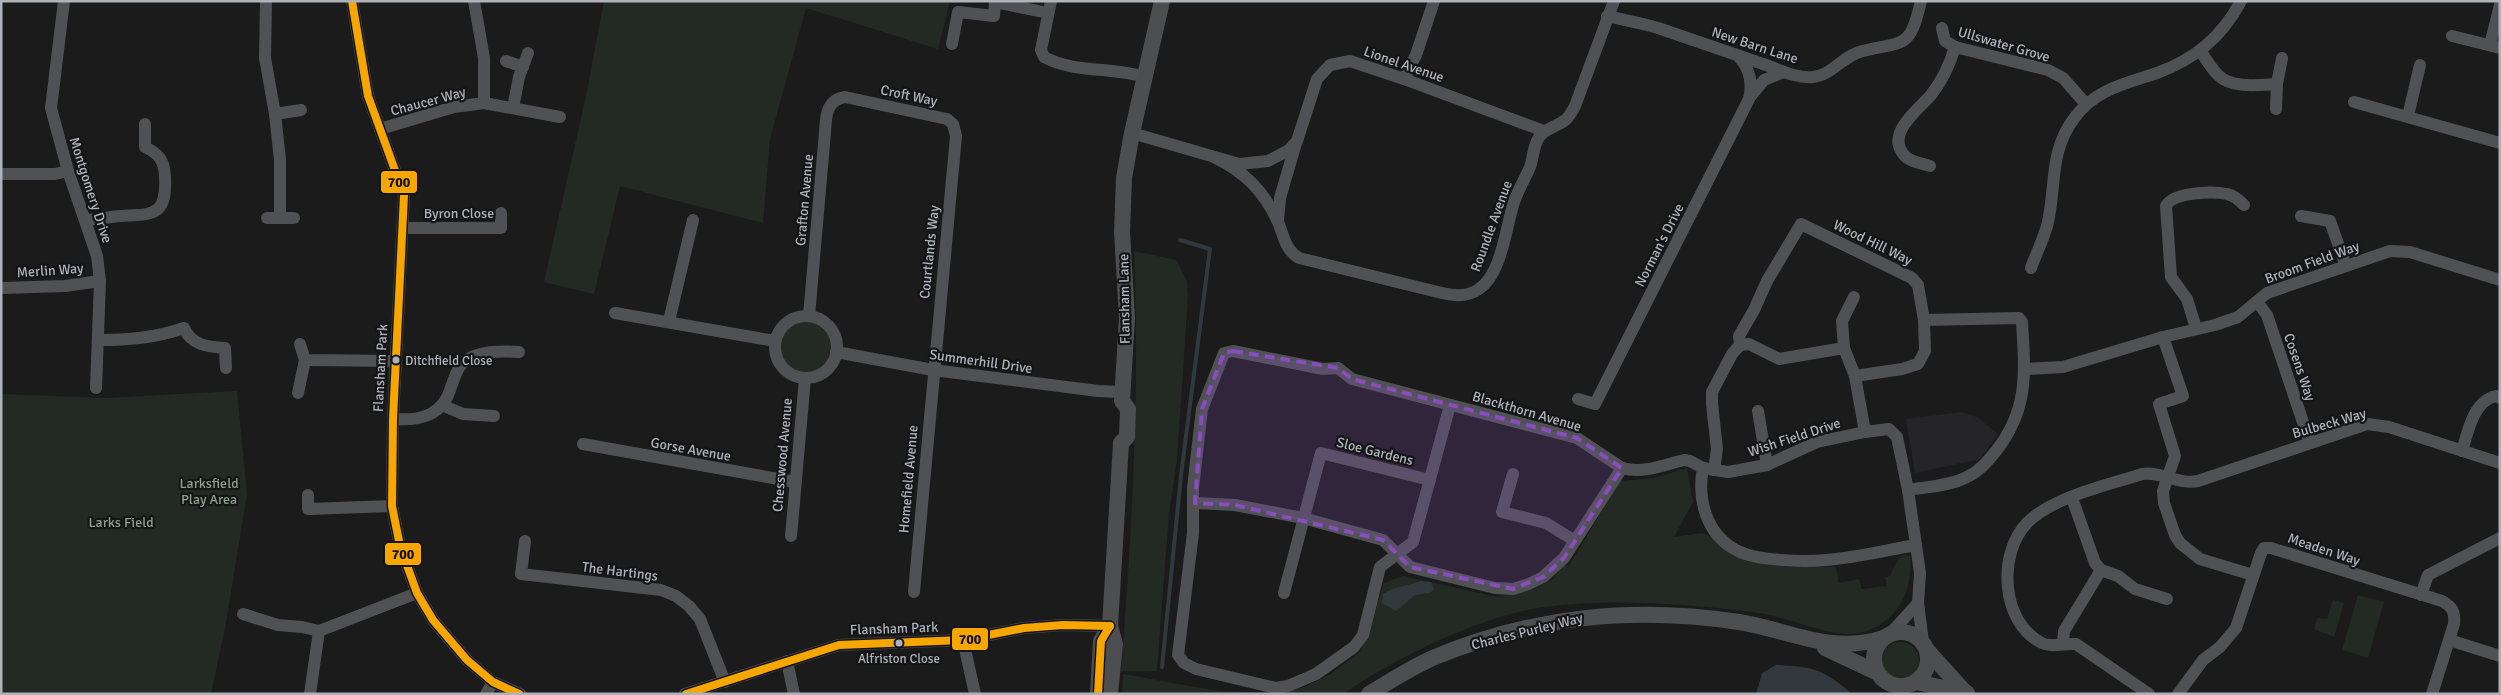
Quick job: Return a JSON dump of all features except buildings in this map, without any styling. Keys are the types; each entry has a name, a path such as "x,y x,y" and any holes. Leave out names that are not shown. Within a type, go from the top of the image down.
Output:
{"main road":[{"name":"Flansham Lane","path":"1110,694 1115,644 1110,626 1121,443 1127,437 1128,409 1122,397 1128,318 1122,203 1132,133 1162,1"},
{"name":"Charles Purley Way","path":"1369,694 1434,658 1486,640 1586,616 1640,613 1713,618 1748,623 1814,642 1876,672"},
{"name":"Flansham Lane","path":"1098,694 1101,641 1110,626"},
{"path":"1925,646 1927,668 1916,682 1908,686 1889,685 1876,672 1873,654 1887,636 1908,633 1925,646 1966,692"},
{"name":"Charles Purley Way","path":"1814,642 1864,645 1887,636"},
{"path":"1916,682 1966,692"}],"street":[{"name":"Montgomery Drive","path":"64,1 50,102 68,171 97,256 100,281 96,388"},
{"path":"266,1 265,58 280,160 274,218 294,218"},
{"name":"Flansham Park","path":"352,1 368,96 404,195 395,361 392,506 400,546 418,593 433,620 490,688 520,694"},
{"path":"474,1 484,58 484,103"},
{"path":"1404,79 1416,55 1434,1"},
{"path":"1544,131 1566,120 1575,106 1614,1"},
{"name":"New Barn Lane","path":"1607,16 1657,28 1784,72 1812,78 1822,75 1855,53 1897,46 1904,42 1911,34 1921,1"},
{"path":"952,44 958,12 994,16 995,2 1050,7 1041,50 1044,57 1062,64 1145,77"},
{"path":"2031,268 2047,225 2055,158 2062,137 2086,104 2101,92 2179,64 2201,52 2215,39 2239,2"},
{"path":"2452,36 2495,47 2500,5"},
{"name":"Ullswater Grove","path":"1942,28 1945,41 1955,47 2048,70 2063,78 2086,104"},
{"path":"1930,166 1905,156 1901,149 1900,132 1904,124 1932,95 1949,65 1955,47"},
{"path":"2201,52 2217,74 2230,82 2252,85 2277,84"},
{"path":"513,108 528,53"},
{"name":"Norman's Drive","path":"1739,57 1746,64 1751,80 1749,99"},
{"path":"2276,109 2277,84 2282,58"},
{"name":"Lionel Avenue","path":"1297,140 1317,79 1330,65 1350,61 1544,131"},
{"path":"506,62 523,67"},
{"path":"2408,116 2420,65"},
{"name":"Norman's Drive","path":"1578,399 1595,404 1749,99 1764,80 1784,72"},
{"name":"Croft Way","path":"845,97 947,119 952,124 956,136"},
{"name":"Grafton Avenue","path":"809,316 827,112 834,100 845,97"},
{"path":"2354,102 2500,143"},
{"name":"Chaucer Way","path":"380,129 454,107 484,103 560,117"},
{"path":"274,114 301,110"},
{"path":"86,220 142,216 152,214 158,209 165,186 164,163 158,155 145,147 145,124"},
{"name":"Roundle Avenue","path":"1214,157 1247,176 1260,190 1278,223 1290,252 1299,258 1455,296 1478,290 1487,281 1506,236 1514,201 1530,166 1535,143 1544,131"},
{"path":"1132,133 1239,164 1268,161 1288,150 1297,140"},
{"name":"Courtlands Way","path":"933,370 956,136"},
{"name":"Roundle Avenue","path":"1278,223 1280,198 1297,140"},
{"path":"1,174 55,174 68,171"},
{"path":"2196,328 2187,299 2171,276 2166,206 2169,201 2176,197 2215,194 2229,194 2244,205"},
{"name":"Byron Close","path":"403,228 501,228 501,214"},
{"path":"2301,216 2330,221 2346,266"},
{"path":"669,321 693,220"},
{"name":"Wood Hill Way","path":"1740,346 1739,336 1754,310 1767,281 1801,224 1912,278 1918,285 1924,320 1925,351 1918,364 1902,369 1855,376"},
{"name":"Broom Field Way","path":"2025,370 2063,368 2163,337 2238,318 2258,303 2267,293 2390,251 2410,252 2500,280"},
{"name":"Merlin Way","path":"1,288 64,286 100,281"},
{"path":"1854,297 1842,321 1844,348 1855,376 1865,432"},
{"name":"Cosens Way","path":"2258,303 2267,315 2310,443"},
{"path":"615,313 775,341"},
{"path":"809,316 826,324 833,332 836,341 836,352 833,362 826,370 817,376 805,378 789,372 783,365 778,358 775,341 784,325 790,320 809,316"},
{"path":"1908,490 1963,479 1987,463 2013,426 2021,401 2025,370 2022,322 2019,318 1924,320"},
{"path":"98,340 131,340 164,335 184,328 188,337 202,345 225,348 226,368"},
{"path":"2163,337 2183,396 2159,404 2175,456 2163,491 2164,502 2175,535 2180,543 2200,559 2253,575"},
{"path":"298,393 305,360 300,344"},
{"path":"1844,348 1779,359 1750,344 1740,346 1732,354 1712,392 1717,449 1699,485 1708,522 1716,533 1736,550 1762,557 1819,560 1916,545"},
{"name":"Blackthorn Avenue","path":"1396,554 1380,567 1363,635 1354,647 1316,674 1299,683 1276,688 1196,669 1184,663 1178,655 1195,503 1193,488 1202,409 1224,354 1233,351 1323,369 1338,368 1352,379 1577,438 1622,468"},
{"path":"393,419 418,418 432,414 444,406 462,363 478,355 490,352 519,352"},
{"name":"Summerhill Drive","path":"836,352 933,370 1098,392 1122,397"},
{"path":"305,360 395,361"},
{"name":"Homefield Avenue","path":"914,592 933,370"},
{"name":"Chesswood Avenue","path":"791,536 805,378"},
{"path":"2462,451 2472,420 2478,409 2491,397 2496,396 2500,398"},
{"path":"1396,554 1413,542 1450,405"},
{"path":"444,406 463,414 494,416"},
{"path":"1758,410 1767,465"},
{"name":"Bulbeck Way","path":"2167,477 2186,483 2198,481 2367,424 2500,463"},
{"name":"Wish Field Drive","path":"1622,468 1652,469 1684,460 1708,469 1728,472 1767,465 1817,442 1889,429 1897,437 1908,490 1921,579 1918,603 1925,646"},
{"name":"Gorse Avenue","path":"583,444 795,482"},
{"name":"Sloe Gardens","path":"1303,518 1321,453 1430,480"},
{"path":"1195,503 1235,505 1303,518 1383,540 1410,567 1495,588 1513,588 1529,584 1543,577 1564,558 1622,468"},
{"path":"2149,694 2076,644 2063,642 2053,646 2043,644 2026,629 2011,602 2007,584 2008,560 2011,547 2027,522 2056,504 2142,474 2151,473 2167,477"},
{"path":"1513,474 1502,512 1546,523 1575,542"},
{"path":"308,495 308,509 392,506"},
{"path":"2072,498 2094,562 2101,570 2118,576 2134,589 2167,599"},
{"path":"1284,593 1303,518"},
{"path":"2421,595 2428,575 2500,538"},
{"name":"The Hartings","path":"526,541 521,574 661,590 684,602 700,619 725,682"},
{"name":"Meaden Way","path":"2178,694 2203,660 2220,647 2236,628 2264,548 2271,548 2451,606 2454,614 2449,640 2432,694"},
{"path":"2063,642 2064,631 2101,570"},
{"path":"243,614 278,625 302,627 319,632 418,593"},
{"path":"1887,636 1918,603"},
{"name":"Flansham Park","path":"685,694 839,645 962,640 1024,628 1063,625 1110,626"},
{"path":"310,694 319,632"},
{"path":"962,640 975,694"},
{"path":"2449,640 2500,656"},
{"path":"787,661 794,694"}],"highlighted area":[{"path":"1233,351 1338,368 1352,379 1577,438 1622,468 1564,558 1543,577 1513,589 1410,567 1383,540 1235,505 1195,503 1202,409 1224,353"}],"shaded area":[{"path":"1962,412 1977,417 1998,434 1980,459 1915,473 1906,419"},
{"path":"1421,581 1431,582 1434,589 1430,593 1415,595 1396,611 1382,603 1383,594 1388,591"},
{"path":"1776,665 1809,668 1825,674 1852,694 1756,694 1762,673"}],"green space":[{"path":"604,1 950,1 938,49 806,8 770,139 763,223 620,186 594,294 544,282 586,96"},
{"path":"1134,251 1176,260 1187,281 1188,296 1177,460 1169,513 1157,671 1121,671 1134,461 1136,304"},
{"path":"806,319 816,321 825,327 831,336 833,346 831,356 825,365 816,371 806,373 796,371 787,365 781,356 779,346 781,336 787,327 796,321"},
{"name":"Larks Field","path":"237,391 247,494 226,623 211,694 1,694 1,394 105,398"},
{"path":"1687,468 1693,502 1674,537 1702,533 1775,565 1836,567 1839,583 1859,579 1862,589 1887,586 1885,577 1890,576 1897,560 1903,555 1910,556 1909,582 1900,605 1883,623 1872,629 1848,634 1823,630 1770,615 1705,607 1652,603 1598,603 1544,607 1493,619 1439,640 1387,666 1343,694 1122,694 1123,674 1218,691 1273,693 1302,688 1329,675 1360,652 1384,583 1403,576 1498,597 1534,589 1551,580 1563,566 1569,566 1620,481 1654,478"},
{"path":"2358,595 2384,602 2368,658 2342,650"},
{"path":"2333,600 2344,603 2334,637 2314,629 2317,618 2327,619"},
{"path":"1900,642 1914,647 1919,661 1914,675 1900,680 1886,675 1881,661 1886,647"}],"waterway":[{"path":"1162,667 1181,475 1210,249 1180,240"}],"transit line":[{"name":"700","path":"352,1 368,96 404,195 393,419 392,506 400,546 417,593 433,620 467,660 493,682 519,694"},
{"name":"700","path":"686,694 839,645 963,640 1024,628 1063,625 1110,626"},
{"name":"700","path":"1098,694 1101,641 1110,626"}],"place":[{"name":"Ditchfield Close","path":"396,360"},
{"name":"Alfriston Close","path":"899,643"}],"park label":[{"name":"Larksfield Play Area","path":"209,492"}]}
